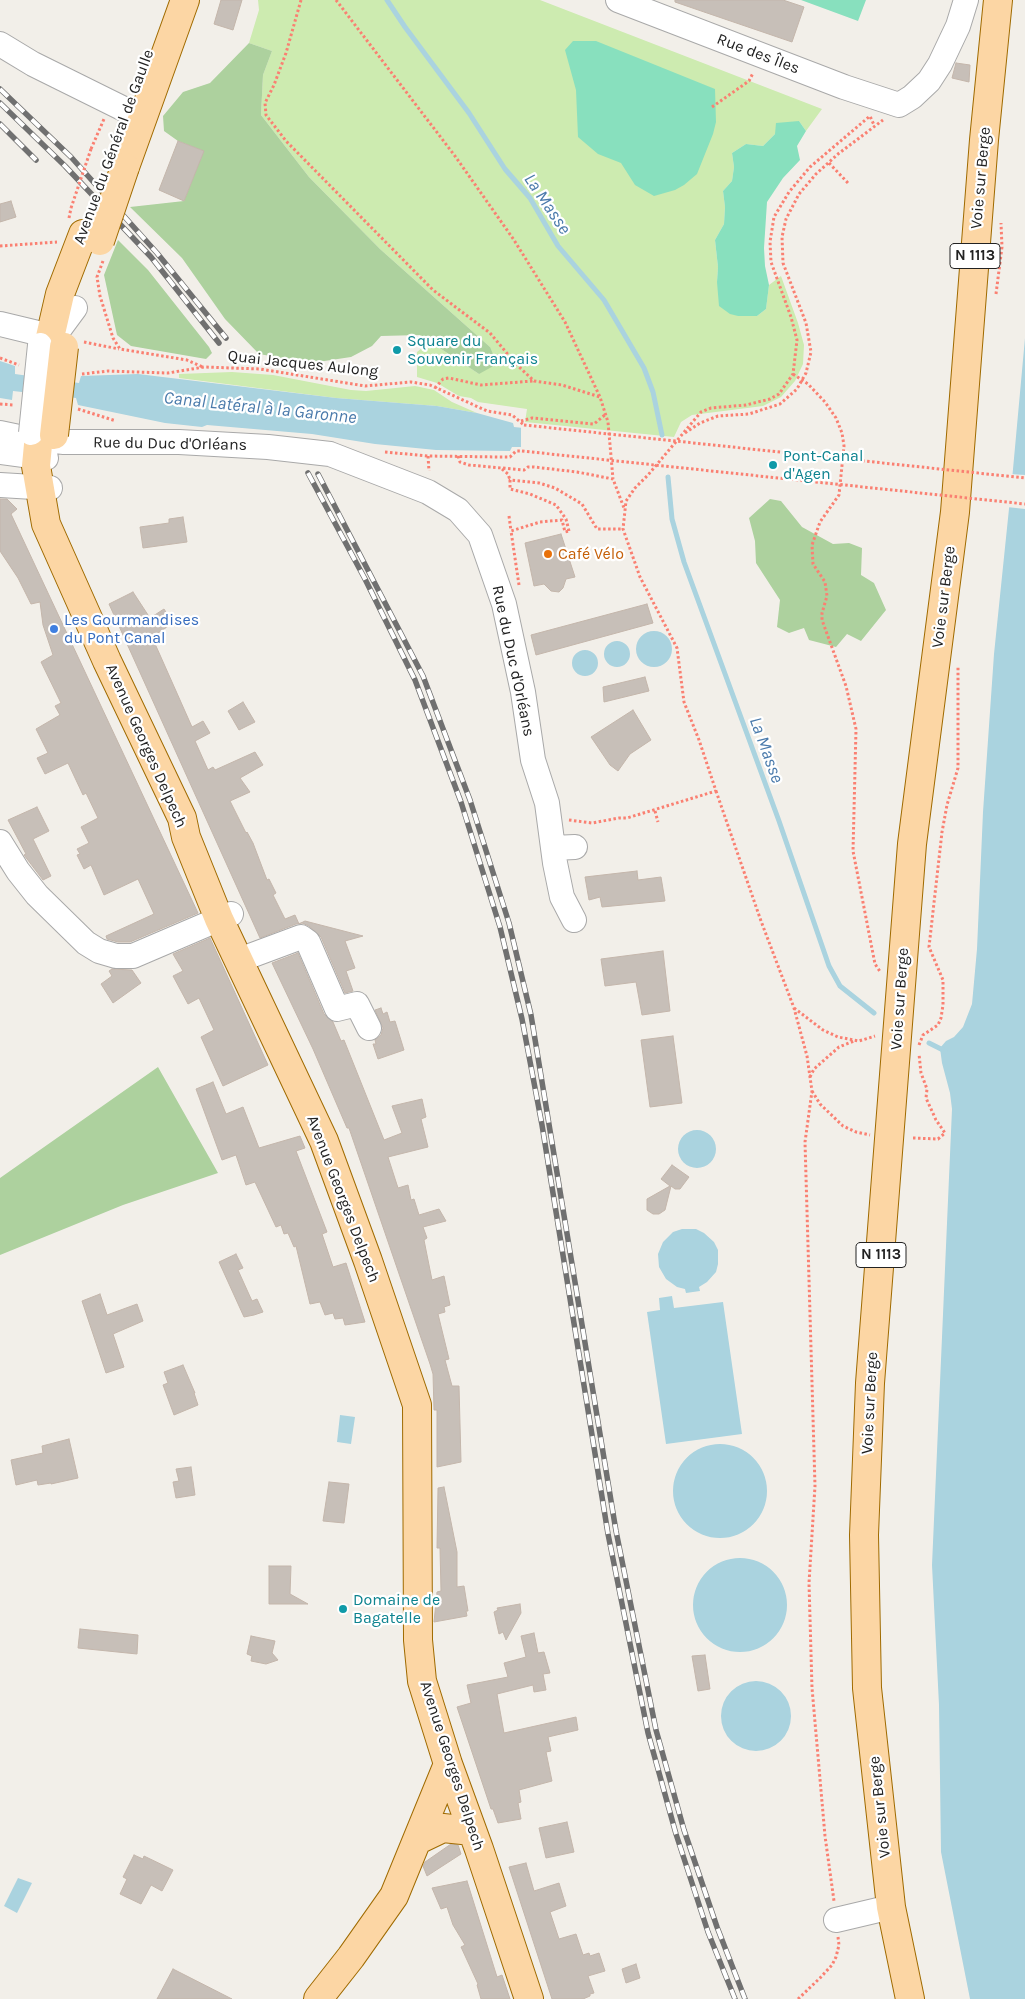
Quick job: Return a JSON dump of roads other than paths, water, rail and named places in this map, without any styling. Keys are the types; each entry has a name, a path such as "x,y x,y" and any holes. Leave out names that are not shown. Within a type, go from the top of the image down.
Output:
{"main road":[{"name":"Avenue du Général de Gaulle","path":"40,442 54,342 68,301 77,235 108,159 167,0"},
{"name":"Avenue du Général de Gaulle","path":"126,110 186,0"},
{"name":"Voie sur Berge","path":"910,1999 891,1907 867,1688 864,1535 870,1383 912,844 955,512 984,140 998,0"},
{"name":"Avenue Georges Delpech","path":"40,442 46,524 56,548 70,563 107,660 182,818 186,837 225,917 324,1141 368,1261 417,1405 418,1640 422,1681 448,1764 529,1999"},
{"path":"40,442 53,463 57,499 70,563"},
{"path":"225,917 250,956 326,1123 373,1247 410,1354 417,1405"},
{"path":"318,1999 351,1957 394,1896 448,1764"},
{"path":"443,1828 461,1799"},
{"path":"418,1840 443,1828 472,1831"}],"street":[{"name":"Rue des Îles","path":"618,0 644,5 844,87 899,105 912,97 929,81 940,64 958,26 966,0"},
{"path":"0,44 33,64 126,110"},
{"path":"0,324 54,342"},
{"path":"0,433 40,442"},
{"path":"0,452 40,442"},
{"name":"Rue du Duc d'Orléans","path":"40,442 189,443 313,452 342,458 428,492 458,510 480,535 504,604 523,692 533,760 564,847 562,897 574,920"},
{"path":"0,485 44,487"},
{"path":"0,842 18,871 37,895 86,943 99,951 116,956 133,956 225,917"},
{"path":"250,956 301,937 308,942 337,1009 357,1004 369,1028"},
{"path":"836,1920 891,1907"}],"water":[{"name":"Canal Latéral à la Garonne","path":"1025,338 1025,1999 970,1999 941,1852 939,1705 932,1565 952,1109 940,1048 963,1027 972,1004 977,949 983,812 994,654 1010,499 520,447 512,447 510,451 436,450 375,444 312,434 165,423 78,405 76,398 13,391 12,400 0,398 0,361 15,366 15,374 79,383 81,376 138,374 336,398 437,406 477,413 513,423 514,427 1012,480"},
{"path":"654,631 661,632 667,636 671,642 671,656 667,662 661,666 654,667 647,666 641,662 637,656 636,649 637,642 641,636 647,632"},
{"path":"617,641 626,645 630,654 626,663 617,667 608,663 604,654 608,645"},
{"path":"585,650 594,654 598,663 594,672 585,676 576,672 572,663 576,654"},
{"path":"697,1130 710,1136 716,1149 710,1162 697,1168 684,1162 678,1149 684,1136"},
{"path":"682,1229 696,1229 704,1233 714,1242 718,1250 716,1272 707,1282 699,1287 700,1291 686,1293 685,1289 677,1287 666,1279 659,1267 658,1254 663,1242 673,1232"},
{"path":"672,1296 674,1308 723,1302 742,1434 666,1444 647,1312 660,1310 659,1298"},
{"path":"340,1415 355,1417 351,1444 337,1442"},
{"path":"720,1444 738,1448 753,1458 763,1473 767,1491 763,1509 753,1524 738,1534 720,1538 702,1534 687,1524 677,1509 673,1491 677,1473 687,1458 702,1448"},
{"path":"740,1558 758,1562 773,1572 783,1587 787,1605 783,1623 773,1638 758,1648 740,1652 722,1648 707,1638 697,1623 693,1605 697,1587 707,1572 722,1562"},
{"path":"763,1681 776,1687 785,1696 789,1702 791,1716 789,1730 781,1741 770,1749 749,1751 742,1749 731,1741 723,1730 721,1709 723,1702 731,1691 742,1683"},
{"path":"18,1878 32,1883 17,1913 4,1906"}],"waterway":[{"name":"La Masse","path":"387,0 469,113 505,169 530,198 558,246 604,300 644,368 653,392 662,435"},
{"name":"La Masse","path":"668,477 672,519 684,562 779,821 829,966 840,986 874,1013"},
{"name":"La Masse","path":"929,1043 945,1051"}],"railway":[{"path":"0,89 71,157 157,253 226,338"},
{"path":"0,103 65,166 151,257 219,343"},
{"path":"0,124 36,160"},
{"path":"308,473 365,579 415,680 461,802 500,927 522,1019 542,1125 608,1534 648,1733 676,1834 708,1932 735,1999"},
{"path":"318,474 423,676 470,800 509,923 531,1015 616,1531 656,1730 684,1830 717,1927 745,1999"}],"place":[{"name":"Square du Souvenir Français","path":"397,350"},
{"name":"Pont-Canal d'Agen","path":"773,465"},
{"name":"Café Vélo","path":"548,554"},
{"name":"Les Gourmandises du Pont Canal","path":"54,629"},
{"name":"Domaine de Bagatelle","path":"343,1609"}]}
